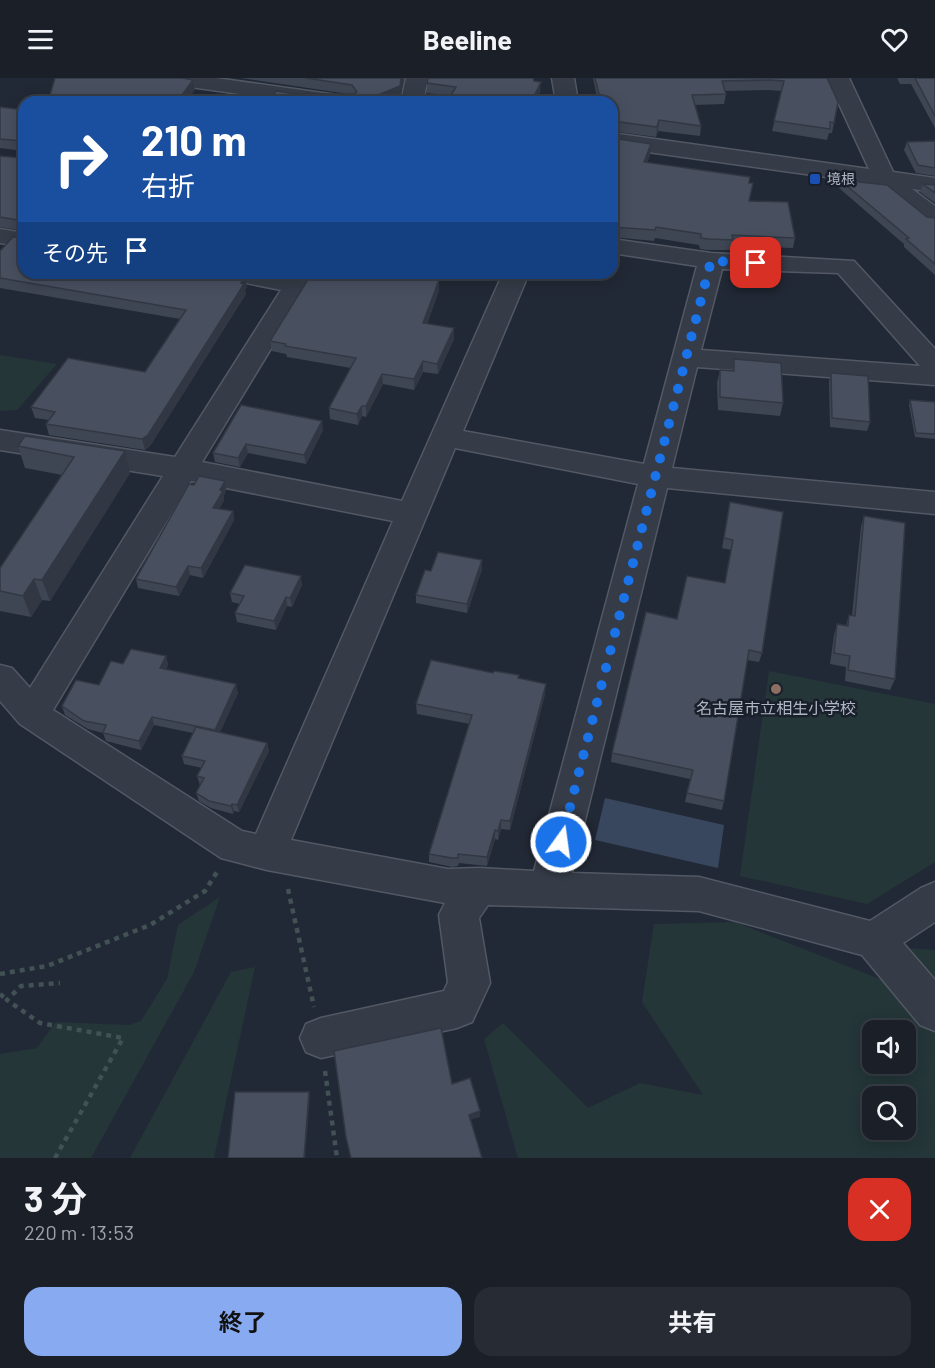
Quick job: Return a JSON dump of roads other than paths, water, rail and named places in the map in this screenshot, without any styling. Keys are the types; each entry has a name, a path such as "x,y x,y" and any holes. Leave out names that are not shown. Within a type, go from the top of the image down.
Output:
{"street":[{"path":"169,78 306,96"},
{"path":"413,96 417,78"},
{"path":"563,78 566,96"},
{"path":"838,78 885,179 935,218"},
{"path":"618,141 935,185"},
{"path":"0,236 18,239"},
{"path":"618,247 711,261 845,266 935,366"},
{"path":"549,888 688,358 711,261"},
{"path":"32,714 300,279"},
{"path":"250,850 447,437 513,279"},
{"path":"688,358 935,376"},
{"path":"447,437 656,477 935,503"},
{"path":"0,440 184,469 411,514"},
{"path":"0,678 32,714 250,850 448,886 479,885 699,894 874,940 935,1011"},
{"path":"321,1038 457,1008 469,983 459,915 479,885"},
{"path":"874,940 935,900"}],"water":[{"path":"605,798 724,825 718,868 595,840"}],"place":[{"name":"境根","path":"815,179"},
{"name":"名古屋市立相生小学校","path":"776,689"}]}
